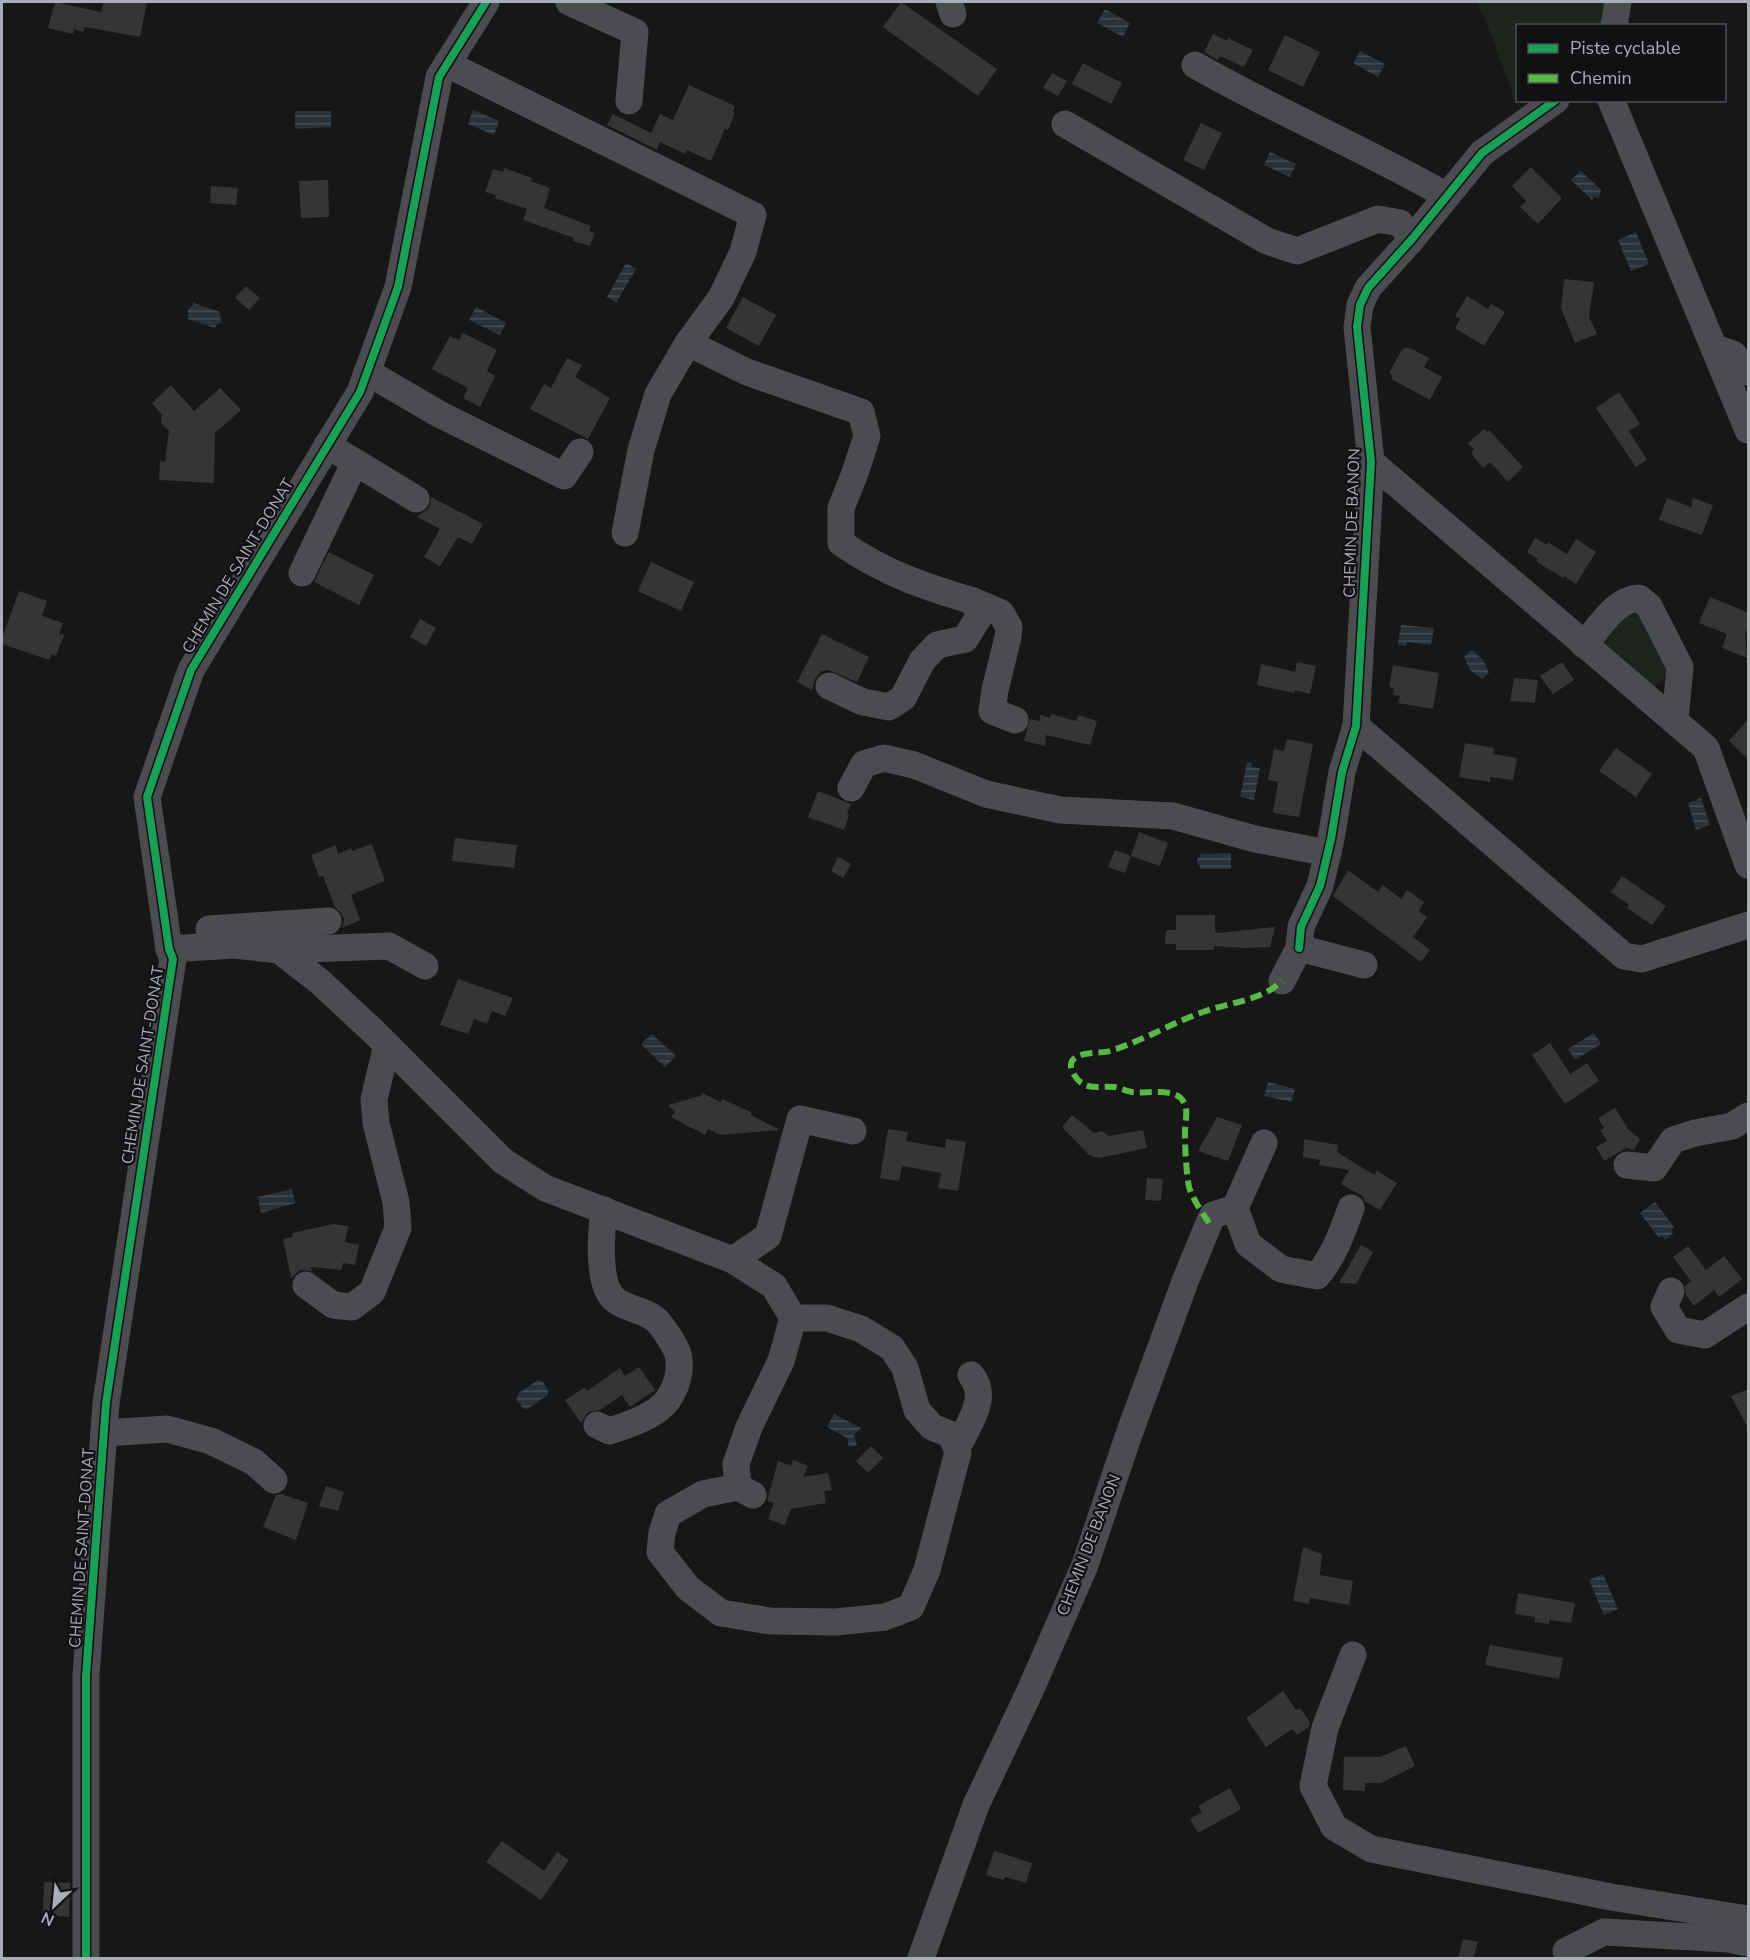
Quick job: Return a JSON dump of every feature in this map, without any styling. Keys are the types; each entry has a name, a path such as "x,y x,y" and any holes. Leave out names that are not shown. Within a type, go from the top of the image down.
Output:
{"street":[{"name":"CHEMIN DE SAINT-DONAT","path":"86,1959 86,1676 106,1403 173,958 169,949 147,797 190,670 360,392 398,287 439,77 486,2"},
{"path":"570,2 635,32 629,101"},
{"path":"1614,24 1618,2"},
{"path":"447,64 753,215 743,252 721,298 688,342 658,394 641,450 625,533"},
{"path":"1195,65 1240,91 1400,169 1447,196"},
{"name":"CHEMIN DE BANON","path":"1282,981 1299,948 1301,927 1320,886 1342,772 1356,726 1371,462 1357,327 1360,304 1368,288 1412,239 1482,153 1553,102"},
{"path":"1612,102 1749,430"},
{"path":"1065,124 1267,242 1297,251 1378,219 1400,223 1412,239"},
{"path":"688,342 747,372 861,412 867,436 840,508 841,543 869,562 913,583 973,601 1001,613 1009,627 994,690 992,711 1015,720"},
{"path":"1715,348 1733,354 1749,372"},
{"path":"367,372 438,414 564,476 580,452"},
{"path":"327,445 416,499"},
{"path":"303,573 355,462"},
{"path":"1371,462 1706,748 1749,865"},
{"path":"1584,645 1612,611 1630,598 1640,598 1649,606 1680,667 1675,720"},
{"path":"828,686 863,702 889,706 903,698 922,661 937,645 965,639 980,615 973,601"},
{"path":"1356,726 1624,956 1642,959 1747,929"},
{"path":"852,788 864,764 885,758 915,765 986,794 1060,810 1173,816 1255,839 1328,853"},
{"path":"169,949 194,930 328,921"},
{"path":"169,949 235,945 279,950 388,946 425,966"},
{"path":"1299,948 1364,965"},
{"path":"279,950 319,981 387,1045 503,1161 545,1188 733,1260 774,1286 793,1318 781,1361 749,1427 736,1464 746,1491 703,1494 668,1514 662,1533 660,1552 688,1588 721,1613 770,1621 836,1622 885,1617 910,1607 927,1570 958,1452 952,1437"},
{"path":"306,1286 333,1305 351,1307 372,1292 398,1228 396,1202 376,1123 374,1099 387,1045"},
{"path":"1627,1165 1654,1167 1673,1140 1732,1126 1749,1116"},
{"path":"733,1260 768,1236 800,1119 853,1131"},
{"path":"1264,1143 1235,1208 1248,1244 1281,1269 1317,1276 1338,1243 1351,1209"},
{"name":"CHEMIN DE BANON","path":"921,1959 976,1805 1030,1691 1085,1565 1129,1434 1213,1215 1235,1208"},
{"path":"597,1425 609,1431 631,1425 658,1410 679,1377 678,1353 658,1321 614,1299 606,1283 603,1275 601,1232 604,1210"},
{"path":"1671,1291 1664,1306 1678,1330 1705,1335 1749,1307"},
{"path":"793,1318 827,1318 861,1329 892,1347 905,1368 917,1410 932,1427 952,1437 962,1439 980,1398 976,1381 971,1375"},
{"path":"104,1433 167,1429 211,1441 254,1462 274,1480"},
{"path":"1353,1655 1325,1728 1313,1786 1334,1827 1371,1849 1599,1895 1749,1919"},
{"path":"1566,1951 1604,1932 1749,1942"}],"shaded area":[{"path":"1477,2 1608,2 1603,24 1516,24 1516,103"},
{"path":"1105,9 1130,23 1123,37 1097,23"},
{"path":"1360,51 1385,64 1378,77 1353,63"},
{"path":"473,110 499,121 494,135 468,124"},
{"path":"295,111 331,111 331,127 295,129"},
{"path":"1270,152 1296,164 1290,177 1264,165"},
{"path":"1581,171 1601,190 1599,198 1594,197 1592,200 1571,180"},
{"path":"1636,232 1649,264 1631,271 1618,240"},
{"path":"626,263 636,269 616,303 607,297"},
{"path":"194,303 220,312 221,323 215,328 188,319 188,310"},
{"path":"476,307 506,323 500,335 469,320"},
{"path":"1637,608 1667,667 1663,681 1650,687 1603,648 1603,640 1628,611"},
{"path":"1401,625 1434,628 1431,645 1407,642 1406,646 1398,645"},
{"path":"1472,650 1483,660 1489,673 1482,679 1470,670 1464,657"},
{"path":"1247,762 1252,763 1251,767 1260,768 1254,800 1240,797"},
{"path":"1701,798 1710,825 1696,830 1688,803"},
{"path":"1231,853 1231,869 1200,869 1197,863 1200,854"},
{"path":"1594,1033 1601,1044 1575,1060 1568,1049"},
{"path":"652,1034 676,1056 665,1067 641,1044"},
{"path":"1268,1082 1295,1089 1291,1102 1264,1096"},
{"path":"292,1189 295,1203 261,1213 258,1197"},
{"path":"1655,1202 1674,1227 1671,1230 1673,1233 1665,1240 1662,1236 1659,1238 1640,1213"},
{"path":"538,1380 543,1382 548,1395 527,1409 523,1408 516,1400 519,1393"},
{"path":"834,1414 861,1428 854,1435 857,1446 849,1447 847,1438 827,1427"},
{"path":"1603,1574 1618,1609 1604,1615 1589,1580"}],"building":[{"path":"55,2 101,12 104,2 147,2 140,37 85,27 83,32 74,29 73,34 48,28"},
{"path":"901,2 997,69 978,96 883,27"},
{"path":"1213,34 1227,41 1228,38 1253,50 1244,67 1220,56 1218,60 1204,52"},
{"path":"1285,35 1320,52 1303,87 1268,70"},
{"path":"1083,63 1122,83 1111,104 1072,84"},
{"path":"1052,73 1067,81 1058,96 1043,88"},
{"path":"689,85 735,106 733,112 735,113 728,130 725,129 711,161 687,150 685,154 660,142 657,150 607,125 613,114 651,133 660,114 673,120"},
{"path":"1201,123 1222,133 1204,170 1183,160"},
{"path":"1531,167 1562,198 1538,224 1520,207 1526,201 1512,186"},
{"path":"504,168 532,178 531,181 550,188 544,208 591,226 589,231 595,233 590,246 523,220 527,209 495,198 496,195 485,192 493,169 503,172"},
{"path":"328,180 329,217 301,218 299,181"},
{"path":"211,186 238,188 236,205 210,203"},
{"path":"1564,279 1594,282 1589,317 1597,334 1575,343 1561,308"},
{"path":"246,286 260,298 249,310 235,298"},
{"path":"1467,296 1488,309 1491,304 1505,312 1484,346 1455,328 1460,319 1455,316"},
{"path":"743,297 776,315 759,346 726,328"},
{"path":"463,333 497,350 487,371 495,376 480,407 463,398 468,388 432,369 450,336 459,340"},
{"path":"1405,348 1410,348 1429,358 1424,367 1442,377 1430,400 1391,379 1393,375 1389,373"},
{"path":"567,358 582,365 575,377 610,398 588,439 530,409 544,384 551,388"},
{"path":"171,385 194,411 220,388 241,410 215,433 214,483 159,480 160,461 165,462 169,431 161,423 162,415 152,403"},
{"path":"1619,392 1640,424 1629,431 1647,460 1636,467 1596,408"},
{"path":"1484,429 1487,432 1489,430 1523,467 1508,482 1490,462 1483,468 1471,453 1474,449 1468,443"},
{"path":"431,497 483,524 472,544 458,537 440,566 424,557 440,529 417,517 429,508"},
{"path":"1667,498 1691,507 1693,498 1713,505 1702,535 1659,520"},
{"path":"1535,538 1547,545 1548,542 1567,554 1576,539 1596,552 1576,584 1537,562 1538,559 1527,552"},
{"path":"329,552 374,575 359,605 314,582"},
{"path":"651,562 694,582 681,611 638,591"},
{"path":"19,591 47,601 42,616 63,623 59,634 64,635 56,656 52,654 49,660 2,644 2,638"},
{"path":"1710,597 1749,613 1749,632 1745,631 1747,658 1722,648 1727,634 1699,623"},
{"path":"420,619 436,628 426,646 410,637"},
{"path":"822,634 869,657 857,682 828,670 821,671 815,679 812,690 797,682"},
{"path":"1297,662 1316,666 1310,694 1257,685 1261,664 1295,672"},
{"path":"1562,662 1574,680 1553,694 1540,676"},
{"path":"1393,665 1439,673 1433,709 1398,703 1400,696 1393,695 1394,688 1389,687"},
{"path":"1514,678 1538,680 1535,703 1510,701"},
{"path":"1051,714 1076,721 1078,715 1097,721 1090,745 1046,735 1045,746 1024,741 1030,719 1040,721 1040,715 1050,718"},
{"path":"1749,718 1749,760 1729,741"},
{"path":"1287,739 1313,744 1299,817 1273,813 1278,782 1268,780 1274,749 1284,751"},
{"path":"1465,743 1494,748 1493,754 1517,758 1513,780 1490,777 1490,782 1459,777"},
{"path":"1616,748 1652,774 1636,797 1599,771"},
{"path":"818,791 851,804 844,830 808,817"},
{"path":"1139,832 1168,843 1160,866 1131,856"},
{"path":"455,838 517,845 514,868 452,861"},
{"path":"372,844 385,881 351,895 360,920 342,928 344,919 335,907 323,876 319,877 311,855 336,845 338,854 351,848 352,851"},
{"path":"1115,850 1131,856 1125,873 1108,867"},
{"path":"838,857 851,864 843,878 831,871"},
{"path":"1348,870 1378,892 1383,885 1401,899 1407,890 1424,902 1419,911 1427,917 1413,937 1430,950 1421,962 1333,896"},
{"path":"1622,876 1666,906 1652,925 1627,908 1629,905 1611,892"},
{"path":"1176,915 1215,915 1217,933 1275,927 1270,947 1214,946 1214,950 1176,950 1176,944 1165,944 1166,930 1176,930"},
{"path":"458,979 513,998 505,1016 492,1011 487,1024 474,1019 468,1034 440,1025"},
{"path":"1550,1043 1570,1074 1587,1063 1599,1081 1565,1104 1532,1055"},
{"path":"702,1093 751,1112 751,1115 780,1130 720,1135 708,1129 705,1135 671,1117 675,1112 668,1105 700,1096"},
{"path":"1615,1108 1628,1129 1640,1139 1634,1150 1626,1148 1604,1161 1596,1147 1607,1141 1600,1130 1604,1128 1598,1118"},
{"path":"1072,1115 1094,1133 1102,1131 1109,1136 1143,1130 1147,1148 1099,1158 1089,1155 1062,1127"},
{"path":"1217,1117 1242,1125 1228,1161 1198,1151"},
{"path":"888,1129 908,1132 906,1141 945,1148 946,1139 966,1142 958,1191 938,1188 941,1173 902,1166 899,1181 880,1178"},
{"path":"1304,1139 1338,1145 1337,1152 1374,1175 1377,1171 1397,1183 1380,1210 1364,1201 1363,1196 1341,1184 1349,1170 1319,1165 1320,1160 1303,1157"},
{"path":"1147,1178 1163,1179 1161,1201 1145,1200"},
{"path":"333,1224 348,1226 345,1242 359,1245 355,1265 343,1263 341,1270 311,1267 312,1271 300,1270 291,1278 283,1239 293,1237 292,1233"},
{"path":"1361,1245 1373,1252 1356,1284 1339,1283"},
{"path":"1688,1246 1706,1270 1724,1256 1742,1279 1719,1297 1714,1290 1694,1306 1686,1295 1685,1286 1691,1281 1673,1257"},
{"path":"639,1367 655,1390 630,1407 622,1395 600,1410 588,1412 581,1423 565,1400 584,1388 587,1391 620,1368 625,1376"},
{"path":"1749,1389 1749,1430 1731,1396"},
{"path":"871,1446 883,1458 868,1473 856,1461"},
{"path":"793,1460 808,1466 803,1477 828,1473 832,1490 824,1491 826,1503 791,1509 785,1525 768,1519 774,1503 767,1501 778,1461 791,1466"},
{"path":"326,1486 344,1492 338,1511 319,1506"},
{"path":"281,1494 308,1503 296,1540 263,1527 276,1495"},
{"path":"1303,1547 1322,1554 1320,1575 1353,1581 1349,1605 1310,1598 1309,1604 1293,1601"},
{"path":"1518,1593 1575,1603 1571,1623 1549,1620 1549,1624 1535,1622 1535,1617 1515,1614"},
{"path":"1490,1645 1563,1658 1559,1679 1485,1665"},
{"path":"1283,1691 1296,1710 1300,1708 1310,1722 1309,1727 1297,1735 1292,1729 1266,1747 1246,1718"},
{"path":"1406,1746 1415,1766 1381,1783 1365,1783 1365,1791 1343,1790 1344,1757 1380,1757"},
{"path":"1230,1788 1241,1809 1198,1833 1190,1819 1202,1812 1198,1806"},
{"path":"502,1841 544,1871 557,1852 569,1860 541,1900 486,1862"},
{"path":"994,1851 1032,1863 1026,1883 986,1875"},
{"path":"44,1882 70,1883 69,1917 43,1915"},
{"path":"1463,1939 1478,1942 1473,1959 1458,1959"}],"marked path":[{"path":"1209,1223 1189,1187 1185,1145 1186,1112 1183,1101 1174,1094 1132,1092 1114,1087 1087,1086 1075,1077 1071,1064 1079,1056 1110,1051 1203,1012 1255,997 1274,988 1282,981"}],"cycle path":[{"path":"86,1958 86,1676 106,1403 173,959 169,949 147,797 191,670 360,392 398,287 439,77 486,2"},
{"path":"1299,948 1301,927 1320,886 1331,839 1342,772 1356,726 1371,462 1357,327 1360,305 1368,288 1412,239 1482,153 1553,102"}]}
